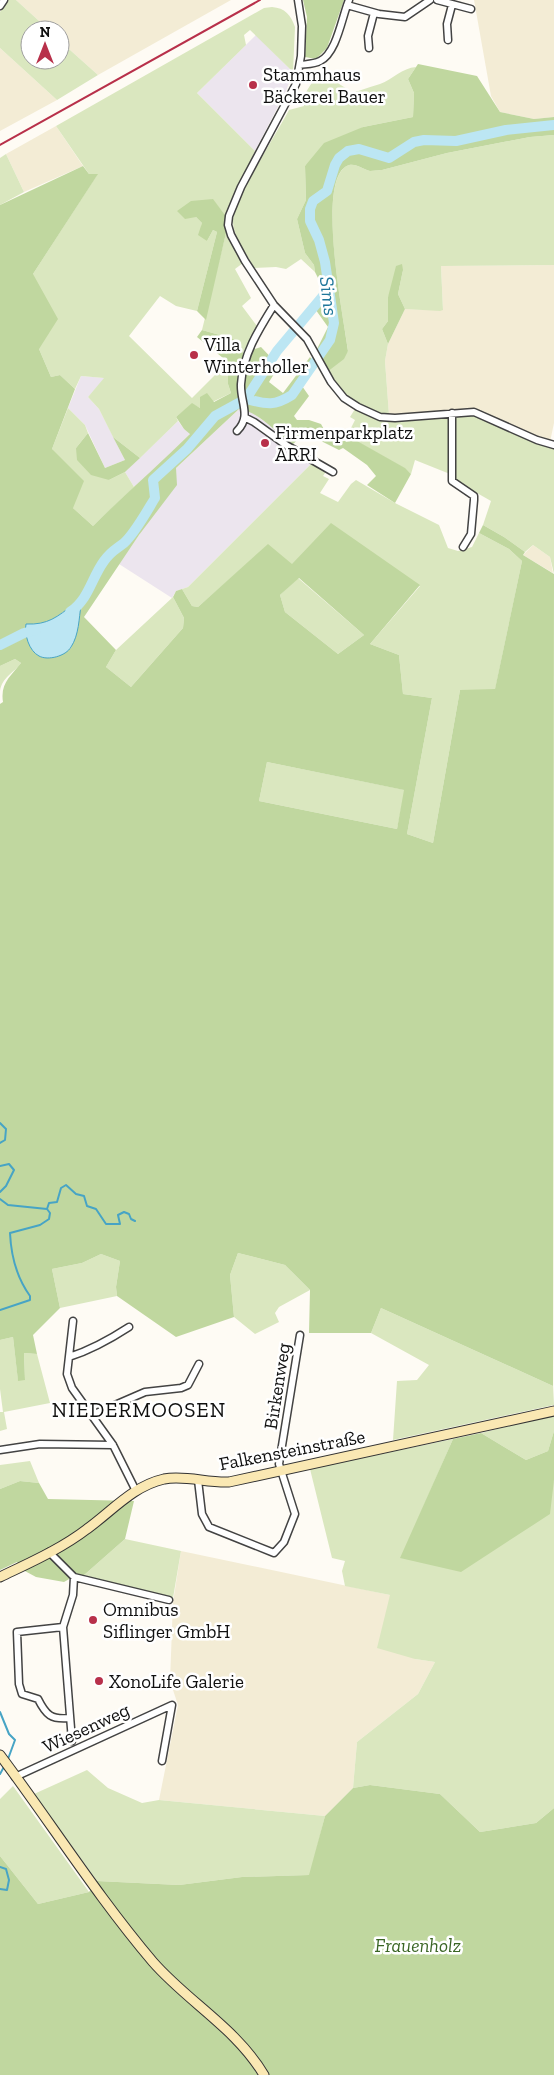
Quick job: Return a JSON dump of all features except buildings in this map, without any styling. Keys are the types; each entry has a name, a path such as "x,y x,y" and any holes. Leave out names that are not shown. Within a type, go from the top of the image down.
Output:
{"street":[{"path":"0,6 4,0"},
{"path":"298,0 302,26 300,65 292,94 241,187 229,216 228,225 231,235 274,305 307,340 331,382 344,398 380,417 410,417 474,412 537,440 554,445"},
{"path":"300,65 319,62 328,56 348,2 374,13 405,17 430,0"},
{"path":"437,0 471,9"},
{"path":"448,40 447,24 452,5"},
{"path":"369,48 368,36 374,13"},
{"path":"237,431 246,418 241,385 246,358 254,339 274,305"},
{"path":"452,413 452,481 474,496 470,534 463,547"},
{"path":"246,418 286,446 334,472"},
{"path":"74,1321 67,1374 72,1388 113,1445 136,1491"},
{"path":"69,1357 107,1342 129,1328"},
{"name":"Birkenweg","path":"280,1471 279,1464 300,1335"},
{"path":"92,1415 145,1392 181,1388 188,1384 199,1364"},
{"name":"Falkensteinstraße","path":"0,1577 49,1552 86,1530 136,1491 165,1479 180,1478 216,1483 229,1482 554,1411"},
{"path":"0,1450 40,1444 113,1445"},
{"path":"198,1480 202,1514 209,1527 274,1553 284,1542 295,1514 285,1478 280,1471"},
{"path":"49,1552 74,1577 169,1600"},
{"path":"72,1741 63,1627 73,1595 74,1577"},
{"path":"63,1627 17,1632 19,1684 22,1694 38,1699 43,1710 53,1718 70,1718"},
{"name":"Wiesenweg","path":"14,1774 172,1705 162,1761"},
{"path":"1,1755 149,1957 170,1980 236,2039 264,2075"}],"shaded area":[{"path":"16,0 231,0 98,75 70,50 70,20 38,20"},
{"path":"474,0 554,0 554,117 534,119 500,112 491,96"},
{"path":"256,35 293,72 286,91 255,151 197,93"},
{"path":"0,48 20,66 20,70 24,70 57,100 0,131"},
{"path":"56,126 83,166 24,192 6,154"},
{"path":"554,265 554,423 550,442 532,437 490,415 476,411 389,415 385,361 388,344 405,309 443,310 441,266"},
{"path":"81,376 105,378 88,397 99,409 125,460 105,468 85,425 68,408"},
{"path":"239,409 250,411 275,429 280,436 293,444 312,463 188,587 176,591 172,598 119,564 139,535 176,468"},
{"path":"178,421 184,429 191,433 134,487 125,472"},
{"path":"533,545 550,557 553,573 523,555"},
{"path":"181,1551 390,1595 415,1659 435,1662 418,1694 357,1742 353,1788 325,1816 159,1800 178,1705 170,1681 173,1602"}],"green space":[{"path":"7,0 16,0 38,20 20,20 20,66 0,48 0,12"},
{"path":"303,0 344,0 327,48 316,59 305,57 307,17"},
{"path":"272,7 287,13 295,27 293,72 250,30 244,35 246,45 197,93 255,151 225,215 212,199 196,217 202,223 201,229 207,241 213,230 217,232 197,311 176,306 160,296 129,336 192,398 228,362 228,384 231,393 200,408 192,404 176,417 178,421 140,458 113,437 99,409 88,397 104,378 81,376 75,389 60,375 51,377 39,349 33,274 97,175 89,174 56,126 264,8"},
{"path":"70,50 98,75 57,100 24,70 70,70"},
{"path":"418,64 477,76 500,112 534,119 554,117 554,135 530,137 447,153 382,170 370,171 351,165 345,167 337,179 333,200 333,226 334,254 348,351 344,359 327,372 316,351 328,327 313,306 325,292 315,272 314,265 305,253 297,219 306,200 305,166 324,143 363,127 413,117 414,93 408,79"},
{"path":"416,67 408,79 414,93 413,117 363,127 305,166 306,200 297,219 305,253 314,265 315,272 301,259 286,269 276,267 254,268 241,246 234,229 234,214 247,185 289,110 304,106 303,97 319,71 347,89 341,97 385,82 406,69"},
{"path":"554,135 554,265 441,266 443,310 440,311 405,309 398,294 403,270 388,297 388,321 382,329 388,344 385,361 389,415 369,410 353,401 327,372 348,351 334,255 333,226 333,200 337,180 345,167 351,165 370,171 382,170 447,153 530,137"},
{"path":"6,154 24,192 0,205 0,158"},
{"path":"83,166 89,174 98,174 33,274 58,319 39,349 51,377 60,375 75,389 52,449 84,481 73,508 93,526 190,434 176,417 192,403 200,408 200,397 207,393 214,402 231,393 228,384 228,362 197,337 202,330 234,339 243,353 261,347 279,366 269,382 283,393 310,357 317,367 302,386 309,396 294,416 297,420 309,420 321,424 326,433 347,442 350,437 405,468 411,474 395,503 367,485 376,476 367,465 343,448 339,450 323,442 309,430 293,444 261,419 239,409 176,468 177,485 139,535 84,617 116,650 106,667 131,687 183,628 184,618 173,597 176,591 182,589 192,606 198,607 268,544 292,564 331,523 420,585 370,644 399,655 403,694 432,698 407,834 433,843 460,690 495,689 522,561 509,549 479,533 483,525 504,537 525,552 523,555 554,574 553,1386 381,1308 371,1333 309,1333 310,1290 285,1265 238,1253 230,1275 234,1317 176,1337 117,1296 116,1287 120,1261 101,1254 82,1263 52,1269 60,1308 33,1335 37,1354 24,1353 25,1380 18,1381 13,1337 0,1340 0,704 3,702 5,685 21,663 15,659 0,666 0,205","holes":["299,578 364,635 338,654 285,612 280,595","74,604 78,627 71,648 44,657 35,651 26,624 46,622","267,762 404,790 397,829 259,801"]},
{"path":"213,199 225,215 226,233 206,320 197,311 217,232 213,230 207,241 198,235 202,223 196,217 185,219 177,211 191,201"},
{"path":"226,233 243,263 235,269 251,298 242,306 257,326 243,353 234,339 202,330"},
{"path":"402,264 403,270 398,294 405,309 388,344 382,329 388,321 388,297 396,266"},
{"path":"68,408 85,425 88,433 76,448 109,480 125,472 134,487 93,526 73,508 52,449"},
{"path":"355,409 378,419 397,422 450,418 450,474 415,460 411,474 404,468 347,436 355,420 350,417"},
{"path":"477,415 524,438 554,448 554,574 550,557 533,545 525,552 483,525 491,501 456,481 454,420 456,416"},
{"path":"88,433 105,468 125,460 113,437 140,458 125,472 109,480 91,475 77,460 76,448"},
{"path":"312,463 327,470 323,476 329,479 320,493 338,502 356,480 395,503 439,525 448,548 458,551 472,547 479,533 509,549 522,561 495,690 460,690 433,843 407,834 432,698 403,694 399,655 370,644 420,586 291,564 268,545 198,607 192,606 182,589 188,587"},
{"path":"298,578 364,635 338,654 285,612 280,595"},
{"path":"173,597 184,618 183,628 131,687 106,667 116,650"},
{"path":"15,659 21,663 3,682 0,691 0,666"},
{"path":"267,762 405,790 397,829 259,801"},
{"path":"238,1253 285,1265 310,1290 279,1307 275,1313 279,1322 255,1334 234,1317 230,1275"},
{"path":"101,1254 120,1261 116,1287 117,1296 60,1308 52,1269 82,1263"},
{"path":"381,1308 553,1386 554,1405 393,1440 397,1381 417,1380 429,1365 371,1333"},
{"path":"13,1337 18,1380 25,1379 24,1353 37,1354 50,1403 4,1412 7,1429 0,1431 0,1412 3,1412 0,1389 0,1340"},
{"path":"554,1415 554,1431 548,1451 526,1460 481,1433"},
{"path":"554,1431 554,1480 550,1514 461,1572 400,1558 453,1439 481,1433 526,1460 548,1451"},
{"path":"453,1439 401,1558 554,1481 554,1808 536,1823 480,1832 440,1794 370,1785 353,1788 357,1742 418,1694 435,1662 415,1659 377,1648 390,1595 345,1586 342,1571 345,1561 332,1558 310,1469"},
{"path":"30,1461 39,1483 20,1481 0,1489 0,1465"},
{"path":"20,1481 39,1483 48,1499 134,1501 125,1539 83,1576 71,1578 64,1582 36,1577 23,1570 17,1562 0,1570 0,1489"},
{"path":"125,1539 181,1551 173,1598 83,1576"},
{"path":"87,1770 108,1788 142,1803 159,1800 325,1816 310,1875 242,1877 179,1885 97,1881 34,1794"},
{"name":"Frauenholz","path":"370,1785 440,1794 480,1832 536,1823 554,1808 554,2075 0,2075 0,1856 38,1904 89,1892 97,1881 179,1885 242,1877 309,1875 325,1816 353,1788"},
{"path":"13,1786 89,1892 38,1904 0,1856 0,1799"}],"water":[{"path":"74,604 81,605 77,632 69,650 52,658 35,654 28,642 26,624 46,622"}],"waterway":[{"name":"Sims","path":"70,612 82,601 106,558 128,539 141,522 155,498 153,480 187,449 215,416 246,399 274,403 292,395 330,340 334,323 325,262 319,240 310,221 310,209 313,201 327,191 339,158 348,151 359,149 389,158 414,142 424,140 456,141 506,130 554,125"},
{"path":"246,399 277,351 328,290"},
{"name":"Sims","path":"0,645 24,633 36,630"},
{"path":"0,1123 6,1129 5,1140 0,1143"},
{"path":"0,1166 9,1164 14,1170 6,1186 0,1192"},
{"path":"47,1209 49,1203 57,1202 61,1188 66,1185 76,1194 84,1196 87,1206 96,1209 106,1224 120,1224 118,1215 124,1212 129,1214 131,1219 135,1221"},
{"path":"0,1199 8,1205 47,1209 50,1213 49,1219 40,1225 10,1233 16,1266 30,1296 30,1300 0,1310"},
{"path":"0,1712 9,1734 15,1740 8,1759"},
{"path":"0,1774 5,1765"},
{"path":"0,1867 6,1869 9,1880 7,1890 0,1889"}],"railway":[{"path":"0,145 260,0"}],"place":[{"name":"Stammhaus Bäckerei Bauer","path":"253,85"},
{"name":"Villa Winterholler","path":"194,355"},
{"name":"Firmenparkplatz ARRI","path":"265,443"},
{"name":"Omnibus Siflinger GmbH","path":"93,1620"},
{"name":"XonoLife Galerie","path":"99,1681"}],"district":[{"name":"NIEDERMOOSEN","path":"139,1409"}]}
